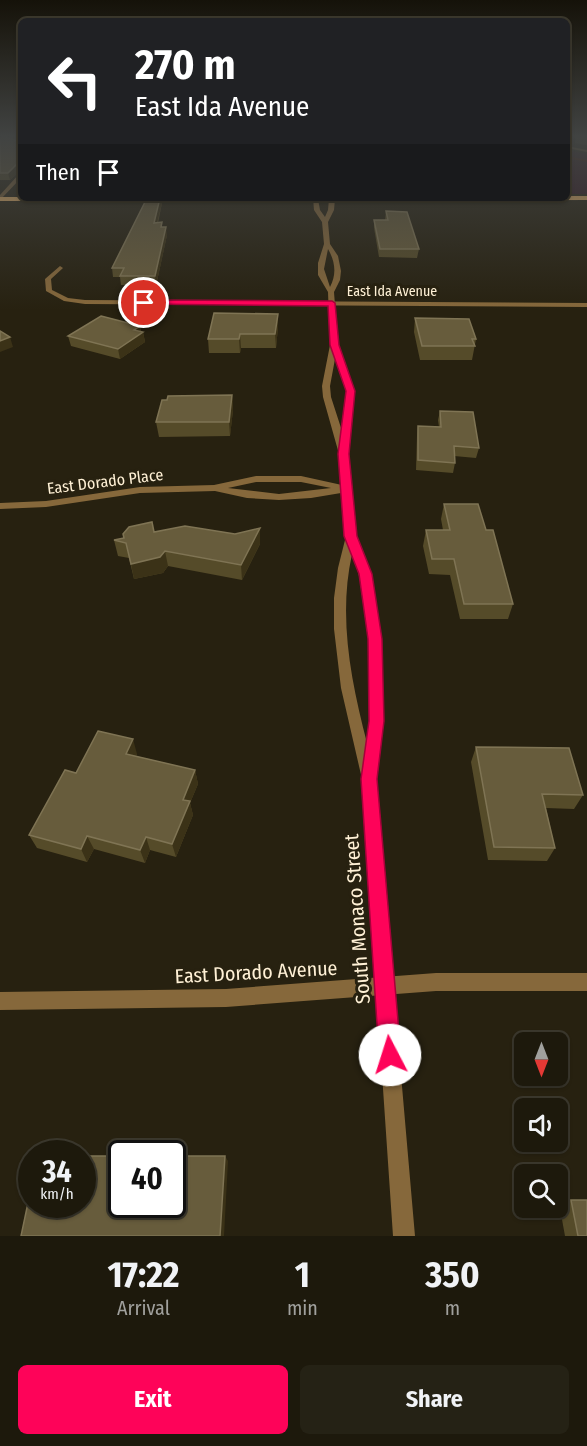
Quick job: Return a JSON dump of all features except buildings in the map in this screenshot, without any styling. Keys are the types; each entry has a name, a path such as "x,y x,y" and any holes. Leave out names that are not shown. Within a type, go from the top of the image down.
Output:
{"main road":[{"path":"0,198 18,198"},
{"path":"570,198 587,198"}],"street":[{"name":"South Monaco Street","path":"315,201 317,210 325,222 327,244 334,256 338,271 337,280 331,292"},
{"name":"South Monaco Street","path":"325,222 332,210 332,201"},
{"name":"South Monaco Street","path":"327,244 321,256 320,270 322,280 331,292 332,303 334,345 327,392 344,454 351,536 366,574 375,639 377,721 369,779"},
{"name":"East Ida Avenue","path":"60,268 48,279 46,287 59,298 74,301 587,304"},
{"name":"South Monaco Street","path":"334,345 351,391 344,454"},
{"name":"East Dorado Place","path":"0,506 46,504 140,490 214,488 256,479 301,479 347,489"},
{"name":"East Dorado Place","path":"214,488 259,497 308,497 347,489"},
{"name":"South Monaco Street","path":"351,536 341,572 339,637 351,708 369,779 404,1236"},
{"name":"East Dorado Avenue","path":"0,1001 226,998 436,982 587,982"}],"route":[{"path":"144,303 332,303 334,345 351,391 344,454 351,536 366,574 375,639 377,721 369,779 390,1055"}]}
